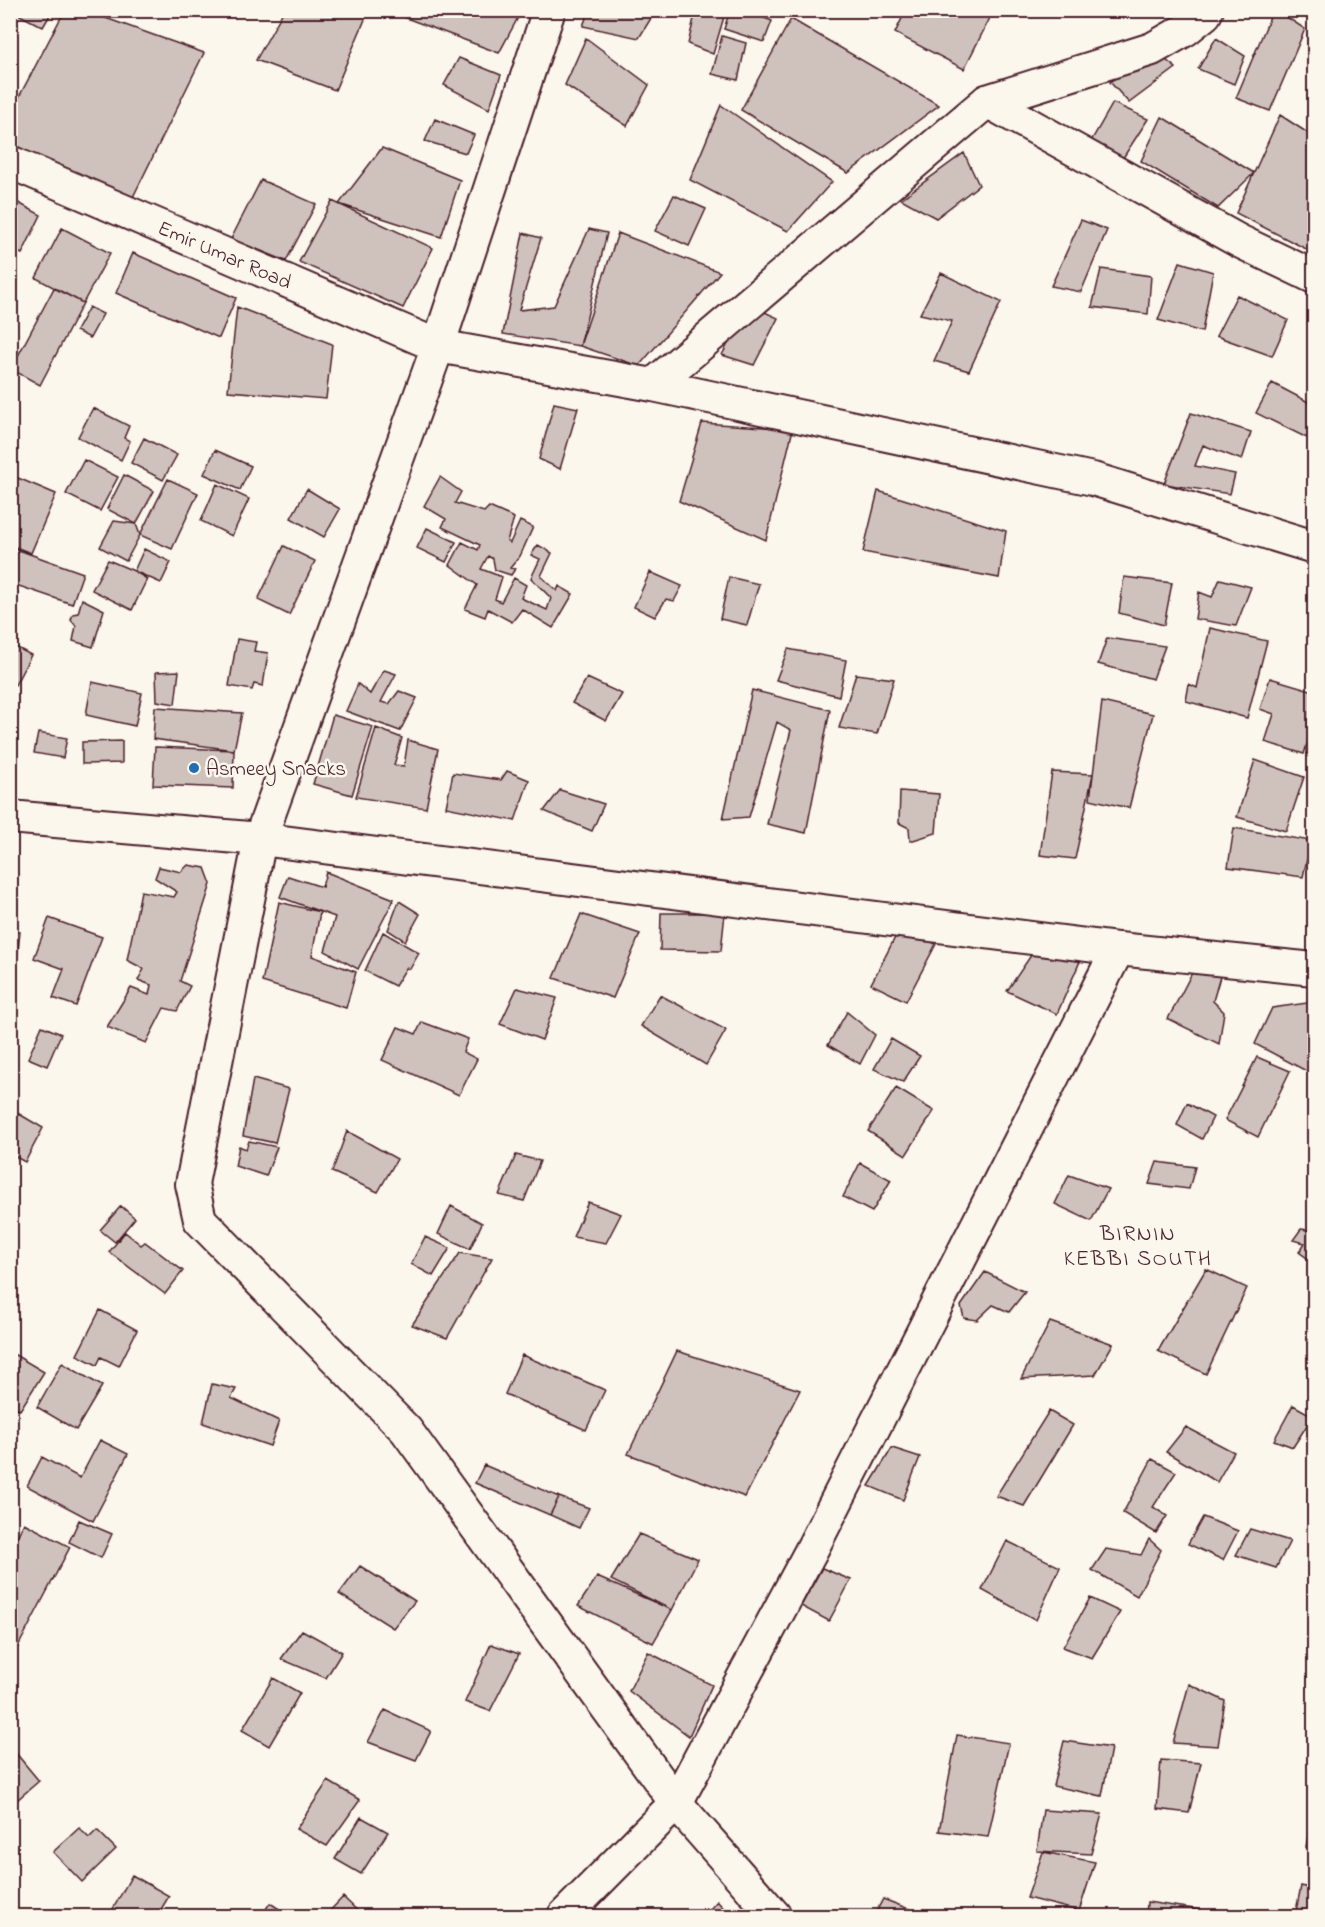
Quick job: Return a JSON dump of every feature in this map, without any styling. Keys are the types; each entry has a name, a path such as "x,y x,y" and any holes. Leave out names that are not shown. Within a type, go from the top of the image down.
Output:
{"street":[{"path":"549,10 438,346 260,839 192,1184 200,1220 406,1430 676,1803 775,1917"},
{"path":"653,385 987,101 1152,49 1185,30 1207,10"},
{"path":"987,101 1239,241 1314,277"},
{"name":"Emir Umar Road","path":"10,162 438,346 653,385 1093,479 1314,547"},
{"path":"10,817 260,839 1118,949 1314,969"},
{"path":"564,1917 676,1803 811,1551 1118,949"}],"building":[{"path":"10,10 53,10 43,27"},
{"path":"65,10 83,10 204,53 131,201 10,147 10,114"},
{"path":"284,10 369,10 335,90 256,60"},
{"path":"385,10 522,10 499,53"},
{"path":"589,10 656,10 639,38 583,26"},
{"path":"696,10 726,10 713,54 688,44"},
{"path":"730,10 744,10 772,21 764,42 724,29"},
{"path":"906,10 994,10 964,69 895,33"},
{"path":"1273,10 1305,29 1270,111 1236,98"},
{"path":"791,19 939,105 848,173 741,110"},
{"path":"722,36 746,43 738,80 712,74"},
{"path":"586,38 649,85 627,126 565,85"},
{"path":"1216,38 1245,56 1234,84 1198,69"},
{"path":"1152,49 1176,68 1129,103 1110,82"},
{"path":"459,58 501,75 489,109 444,85"},
{"path":"1113,103 1148,119 1121,161 1090,143"},
{"path":"721,105 832,182 788,231 690,180"},
{"path":"1280,115 1314,137 1314,253 1236,213"},
{"path":"1162,117 1254,173 1218,208 1141,161"},
{"path":"435,119 474,135 466,153 425,141"},
{"path":"382,148 460,180 441,237 339,204"},
{"path":"964,153 979,185 936,218 901,199"},
{"path":"261,180 316,204 286,261 231,239"},
{"path":"674,195 706,209 689,246 655,231"},
{"path":"11,199 41,215 22,254 10,249"},
{"path":"332,201 433,248 403,308 299,262"},
{"path":"1081,220 1107,230 1081,292 1051,286"},
{"path":"62,228 110,253 83,303 36,278"},
{"path":"589,229 607,233 580,346 503,334 523,233 541,238 519,310 554,306"},
{"path":"618,233 720,272 639,366 580,346"},
{"path":"133,253 236,298 219,338 116,293"},
{"path":"1180,262 1213,272 1202,332 1158,320"},
{"path":"1101,269 1151,276 1148,314 1092,307"},
{"path":"941,273 1001,302 969,371 934,361 952,321 920,314"},
{"path":"54,288 83,303 40,385 11,369"},
{"path":"1237,295 1288,320 1272,356 1216,336"},
{"path":"749,305 778,318 754,365 722,355"},
{"path":"89,307 103,314 90,338 76,331"},
{"path":"237,307 332,344 326,399 228,391"},
{"path":"1272,383 1314,405 1314,424 1307,438 1256,413"},
{"path":"554,403 578,408 560,469 539,459"},
{"path":"93,408 129,426 124,438 130,441 121,460 78,437"},
{"path":"1191,413 1251,432 1242,460 1203,445 1195,466 1235,474 1230,494 1164,484"},
{"path":"702,423 793,429 766,540 679,501"},
{"path":"144,438 177,455 163,480 131,463"},
{"path":"215,450 251,466 240,490 204,474"},
{"path":"84,460 118,477 100,511 66,494"},
{"path":"124,475 154,491 136,524 107,509"},
{"path":"440,477 461,492 455,503 484,512 489,507 514,518 507,541 510,543 520,521 533,527 520,556 510,568 515,569 511,575 495,570 493,559 488,556 481,569 502,577 495,599 501,602 514,578 526,585 521,598 547,610 551,598 531,578 540,559 531,555 538,545 552,553 541,576 557,591 559,586 573,594 553,628 522,609 512,622 488,609 485,617 465,609 477,585 450,565 462,542 478,550 480,545 442,527 446,519 424,506"},
{"path":"18,478 56,494 31,553 10,545 10,496"},
{"path":"168,479 198,493 172,549 140,535"},
{"path":"217,484 249,499 232,536 201,521"},
{"path":"307,489 340,509 324,537 291,518"},
{"path":"878,491 1006,531 999,578 863,552"},
{"path":"114,521 136,524 140,535 126,561 100,547"},
{"path":"427,528 456,542 446,562 417,548"},
{"path":"284,546 315,561 289,615 258,600"},
{"path":"10,547 83,573 72,604 10,583"},
{"path":"144,549 171,562 161,583 134,571"},
{"path":"108,560 147,579 132,610 92,590"},
{"path":"650,572 682,586 674,601 666,599 655,617 634,607"},
{"path":"729,577 759,584 747,625 720,619"},
{"path":"1124,577 1172,583 1164,625 1119,613"},
{"path":"1220,579 1251,587 1236,626 1195,619 1199,592 1212,597"},
{"path":"10,591 18,594 10,620"},
{"path":"82,599 104,610 93,647 73,641 76,626 71,620 73,614 78,613"},
{"path":"1210,628 1267,641 1247,718 1186,701 1189,684 1197,688"},
{"path":"1107,638 1165,646 1153,679 1098,664"},
{"path":"237,639 256,642 254,651 268,653 263,686 254,684 252,690 229,686"},
{"path":"10,644 31,655 15,685 10,682"},
{"path":"788,649 846,660 839,696 776,680"},
{"path":"384,670 396,674 381,702 389,704 399,691 417,698 400,731 346,711 358,684 370,694"},
{"path":"179,671 175,704 157,701 156,672"},
{"path":"856,674 894,679 877,734 839,728"},
{"path":"587,678 622,694 606,721 572,703"},
{"path":"1270,678 1314,691 1314,722 1304,754 1265,742 1274,714 1260,709"},
{"path":"92,682 142,693 135,726 86,715"},
{"path":"752,690 830,710 806,833 767,824 791,730 777,722 749,817 723,819"},
{"path":"1102,702 1153,714 1129,808 1090,799"},
{"path":"155,707 242,713 234,750 153,739"},
{"path":"333,715 373,727 352,795 313,784"},
{"path":"376,728 402,738 394,765 404,766 408,740 438,749 426,808 356,797"},
{"path":"38,733 67,738 63,758 34,753"},
{"path":"122,741 122,763 82,764 82,742"},
{"name":"Asmeey Snacks","path":"155,747 234,750 233,788 153,785"},
{"path":"1255,760 1304,777 1286,831 1237,817"},
{"path":"507,771 529,780 515,821 446,807 453,773 501,780"},
{"path":"1052,772 1093,774 1075,859 1040,855"},
{"path":"560,790 604,804 592,831 544,811"},
{"path":"900,791 939,794 936,833 910,841 909,828 899,823"},
{"path":"1234,828 1311,841 1303,877 1228,867"},
{"path":"188,865 205,868 211,884 180,981 190,986 177,1011 164,1008 146,1043 107,1027 131,988 149,995 151,985 138,980 144,969 127,960 141,891 174,897 177,892 155,878 159,867 181,872"},
{"path":"326,872 394,899 358,969 325,951 335,917 280,897 288,876 322,887"},
{"path":"399,901 420,914 405,941 388,930"},
{"path":"279,902 320,912 312,956 356,972 346,1008 262,982"},
{"path":"661,913 725,913 721,951 660,950"},
{"path":"581,914 640,934 613,998 554,978"},
{"path":"49,918 102,937 76,1006 53,998 64,969 34,958"},
{"path":"900,928 936,944 906,1001 871,984"},
{"path":"10,931 20,932 16,969 10,969"},
{"path":"383,932 419,953 410,969 406,968 395,986 365,971"},
{"path":"1042,939 1081,959 1057,1014 1007,991"},
{"path":"1194,969 1221,973 1213,1001 1224,1012 1219,1044 1168,1019"},
{"path":"517,988 557,998 542,1040 500,1024"},
{"path":"660,995 726,1030 706,1065 641,1026"},
{"path":"1314,1002 1314,1064 1310,1073 1255,1044 1272,1008"},
{"path":"847,1012 875,1035 860,1064 828,1045"},
{"path":"422,1022 468,1039 463,1052 477,1059 459,1095 382,1060 398,1027 416,1034"},
{"path":"42,1026 61,1034 47,1066 28,1058"},
{"path":"891,1039 920,1056 903,1082 874,1069"},
{"path":"1257,1057 1290,1071 1258,1137 1225,1120"},
{"path":"253,1079 289,1089 275,1143 243,1136"},
{"path":"896,1088 934,1111 906,1155 868,1131"},
{"path":"1187,1103 1213,1117 1202,1139 1177,1125"},
{"path":"14,1111 43,1128 25,1162 10,1154 10,1117"},
{"path":"347,1131 397,1159 378,1192 332,1172"},
{"path":"249,1141 277,1147 266,1176 235,1166 239,1146 246,1149"},
{"path":"516,1155 540,1161 524,1201 499,1195"},
{"path":"1157,1162 1195,1167 1189,1189 1149,1184"},
{"path":"860,1163 891,1180 872,1212 843,1197"},
{"path":"1069,1175 1108,1189 1091,1221 1055,1204"},
{"path":"588,1202 621,1214 606,1243 573,1237"},
{"path":"121,1206 135,1218 115,1242 100,1230"},
{"path":"451,1206 482,1223 470,1249 438,1234"},
{"path":"1301,1229 1314,1231 1314,1263 1299,1252 1305,1243 1293,1240"},
{"path":"125,1232 141,1245 145,1242 183,1271 165,1294 109,1252"},
{"path":"425,1237 450,1248 433,1276 411,1264"},
{"path":"460,1253 492,1258 447,1338 412,1325"},
{"path":"1206,1269 1247,1288 1206,1374 1158,1351"},
{"path":"985,1272 1025,1292 1009,1312 993,1305 977,1320 964,1318 961,1306"},
{"path":"100,1310 137,1330 119,1366 101,1357 97,1365 77,1355"},
{"path":"1050,1322 1113,1344 1095,1375 1021,1379"},
{"path":"677,1351 800,1390 745,1497 628,1454"},
{"path":"10,1352 44,1372 20,1410 10,1404"},
{"path":"522,1355 605,1390 586,1430 505,1394"},
{"path":"62,1363 102,1386 76,1430 37,1407"},
{"path":"212,1384 236,1389 231,1398 279,1421 270,1446 203,1423"},
{"path":"1293,1405 1313,1416 1293,1447 1274,1440"},
{"path":"1049,1411 1073,1425 1024,1506 996,1496"},
{"path":"1186,1427 1234,1452 1217,1482 1166,1452"},
{"path":"100,1440 128,1454 93,1521 27,1486 42,1457 80,1478"},
{"path":"892,1448 920,1457 903,1500 869,1486"},
{"path":"1152,1459 1176,1472 1153,1507 1167,1516 1156,1533 1123,1513"},
{"path":"484,1465 559,1497 550,1515 475,1483"},
{"path":"559,1497 589,1508 579,1528 550,1515"},
{"path":"1203,1517 1238,1531 1223,1560 1188,1544"},
{"path":"79,1520 112,1534 101,1558 69,1542"},
{"path":"24,1523 70,1547 10,1662 10,1550"},
{"path":"1250,1529 1290,1541 1276,1568 1236,1555"},
{"path":"639,1534 698,1559 672,1610 611,1580"},
{"path":"1149,1539 1161,1550 1137,1596 1092,1570 1106,1549 1141,1555"},
{"path":"1007,1541 1060,1567 1036,1620 982,1590"},
{"path":"360,1566 415,1601 393,1628 339,1594"},
{"path":"822,1568 851,1580 829,1621 801,1606"},
{"path":"597,1577 672,1610 653,1643 578,1606"},
{"path":"1090,1598 1120,1612 1092,1658 1063,1647"},
{"path":"302,1630 342,1652 326,1678 281,1659"},
{"path":"491,1644 519,1654 490,1711 465,1702"},
{"path":"648,1652 712,1685 689,1736 629,1691"},
{"path":"273,1678 300,1693 269,1746 242,1730"},
{"path":"1189,1684 1225,1701 1218,1746 1173,1743"},
{"path":"385,1710 431,1731 416,1760 368,1742"},
{"path":"957,1735 1009,1743 988,1837 939,1831"},
{"path":"1064,1741 1111,1748 1102,1796 1053,1786"},
{"path":"10,1746 39,1781 10,1806"},
{"path":"1161,1760 1201,1763 1189,1813 1157,1809"},
{"path":"328,1781 360,1800 327,1846 296,1829"},
{"path":"1043,1810 1102,1814 1091,1854 1037,1851"},
{"path":"361,1817 388,1832 361,1874 335,1859"},
{"path":"1310,1825 1314,1825 1314,1850 1306,1847"},
{"path":"79,1828 89,1838 97,1830 116,1849 82,1882 53,1852"},
{"path":"1043,1852 1095,1862 1079,1911 1027,1898"},
{"path":"132,1875 169,1896 157,1916 109,1916"},
{"path":"1301,1886 1314,1889 1314,1916 1295,1916"},
{"path":"343,1897 363,1916 325,1916"},
{"path":"883,1899 909,1909 906,1916 874,1916"},
{"path":"717,1901 731,1916 704,1916"},
{"path":"1147,1902 1221,1913 1220,1916 1146,1916"},
{"path":"270,1903 290,1916 261,1916"}],"place":[{"name":"Asmeey Snacks","path":"194,768"}],"district":[{"name":"BIRNIN KEBBI SOUTH","path":"1138,1244"}]}
